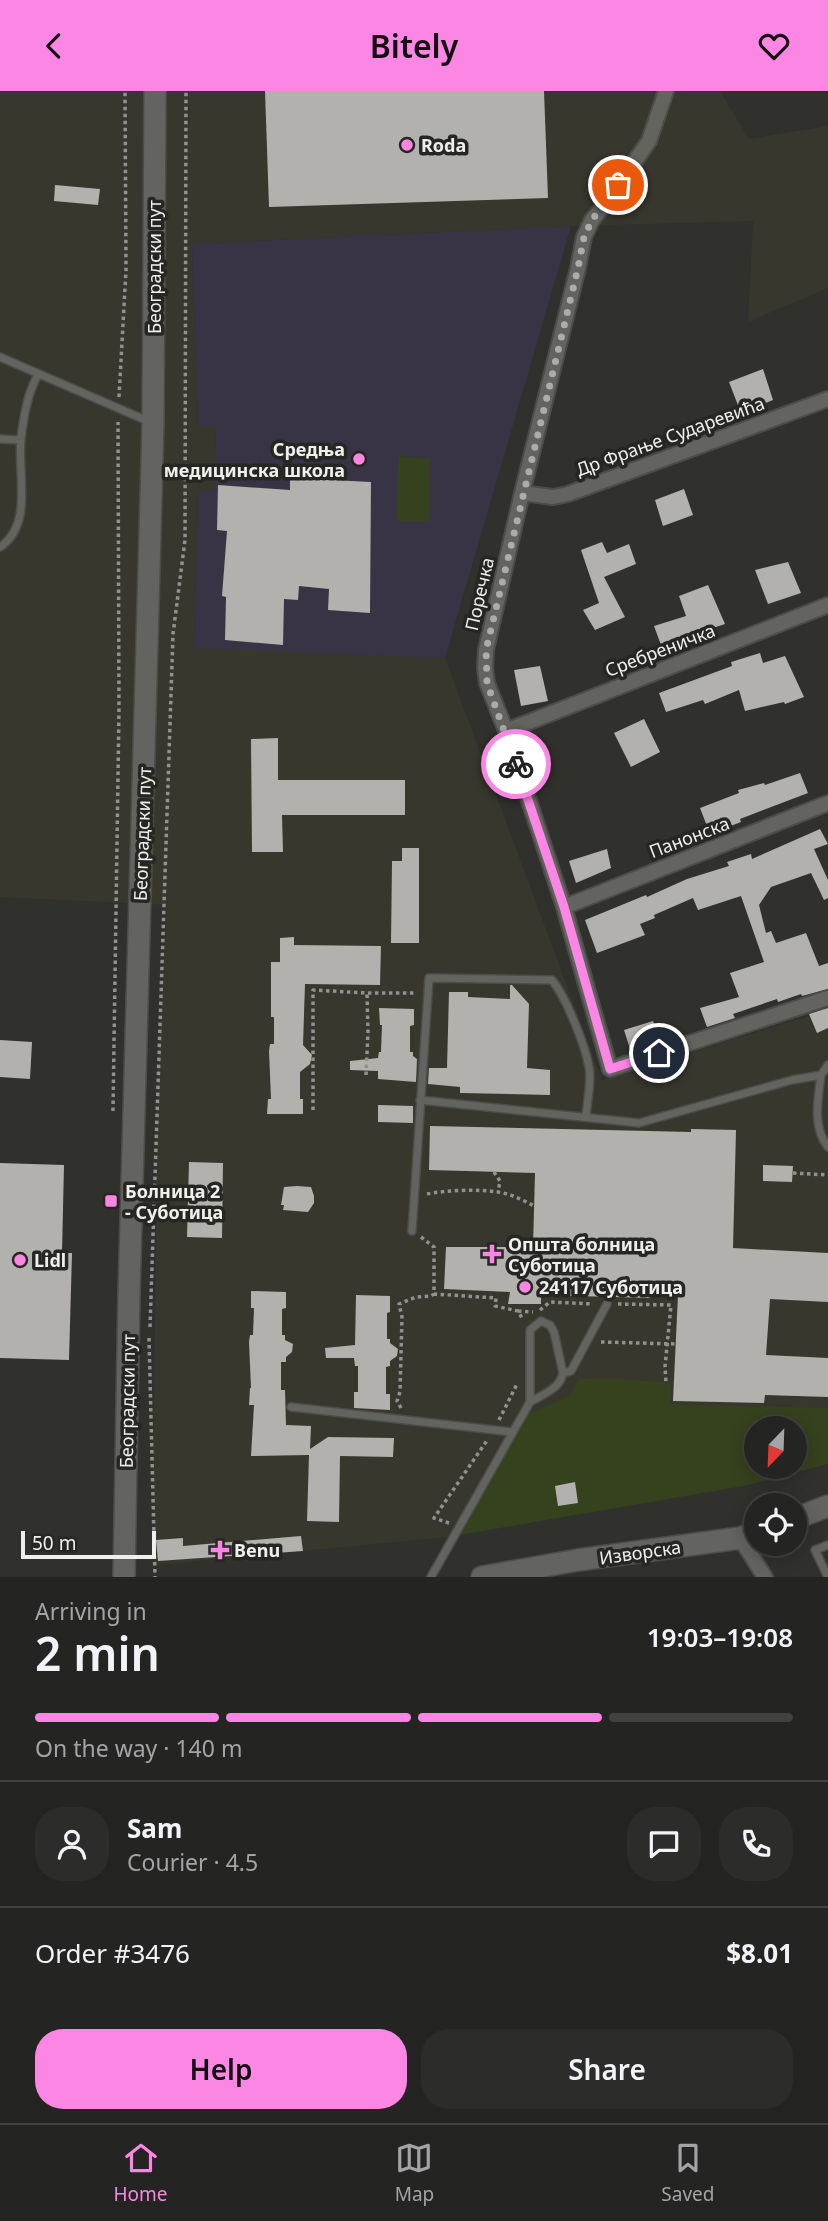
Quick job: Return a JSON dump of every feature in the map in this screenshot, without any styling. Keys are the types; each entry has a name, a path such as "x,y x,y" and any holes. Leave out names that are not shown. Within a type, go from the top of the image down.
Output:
{"main road":[{"name":"Београдски пут","path":"124,1577 130,1252 153,424 155,91"},
{"path":"807,1514 828,1506"},
{"name":"Изворска","path":"482,1577 744,1536"}],"street":[{"name":"Поречка","path":"666,91 649,141 592,220 584,237 486,650 487,683 506,731 564,907 610,1069 828,998"},
{"name":"Др Фрање Сударевића","path":"522,493 553,498 568,494 828,399"},
{"name":"Сребреничка","path":"506,731 828,605"},
{"name":"Панонска","path":"564,907 828,803"},
{"path":"756,1556 765,1577"}],"lane":[{"path":"0,357 153,424"},
{"path":"0,547 11,539 17,529 20,513 21,440 29,391 38,375"},
{"path":"0,439 21,440"},
{"path":"412,1231 429,978 552,980 560,990 572,1016 590,1069 586,1117"},
{"path":"828,1065 821,1075 818,1122 821,1139 828,1147"},
{"path":"420,1100 639,1123 792,1080 821,1075"},
{"path":"563,1373 572,1371 607,1304"},
{"path":"431,1577 530,1402 556,1387 562,1380 563,1373 554,1332 550,1325 541,1321 530,1330 530,1402"},
{"path":"291,1407 512,1432"},
{"path":"828,1545 815,1550 828,1577"}],"path":[{"path":"113,1115 119,710 118,407 126,270 125,91"},
{"path":"155,1577 149,1337 173,634 185,540 186,91"},
{"path":"313,1110 313,990 428,992"},
{"path":"366,1075 367,993"},
{"path":"494,1172 500,1181 498,1192"},
{"path":"793,1174 828,1175"},
{"path":"414,1196 439,1192 498,1192 534,1206"},
{"path":"412,1231 434,1247 434,1294"},
{"path":"404,1411 397,1401 400,1392 402,1317 399,1304 434,1294 496,1298 495,1305 518,1311 530,1330"},
{"path":"585,1345 602,1341 676,1344"},
{"path":"666,1383 667,1343"}],"shaded area":[{"name":"Општа болница Суботица","path":"0,91 720,91 749,139 828,126 828,288 748,322 753,221 571,226 192,244 198,425 216,426 214,491 198,491 194,647 445,658 602,1080 828,1010 828,1464 807,1469 807,1416 744,1416 744,1479 770,1479 448,1537 155,1565 153,1486 158,1070 167,905 0,897"},
{"name":"Средња медицинска школа","path":"571,226 445,658 194,648 198,491 214,491 216,427 198,426 192,244"}],"green space":[{"path":"398,456 430,459 429,522 397,521"},
{"path":"612,1378 671,1383 670,1404 828,1408 828,1464 807,1469 807,1416 744,1416 744,1479 770,1479 448,1537 520,1411 529,1414 570,1396 579,1379"}],"building":[{"name":"Roda","path":"265,91 544,91 548,198 269,207"},
{"path":"55,185 100,189 98,205 54,201"},
{"path":"763,369 773,400 741,413 729,382"},
{"path":"290,478 371,482 370,613 328,610 329,589 299,586 298,600 284,599 283,645 225,640 226,597 222,596 227,531 217,530 218,485 290,490"},
{"path":"684,489 693,515 663,526 655,500"},
{"path":"602,542 607,553 629,544 636,564 604,577 625,617 595,630 583,610 599,603 581,550"},
{"path":"788,562 801,593 768,604 755,570"},
{"path":"708,585 725,624 661,645 654,626 686,616 679,596"},
{"path":"760,653 763,663 785,656 804,697 785,704 784,702 745,711 739,690 705,704 703,700 666,712 659,693 732,666 731,662"},
{"path":"540,666 548,701 521,706 514,670"},
{"path":"644,719 660,752 631,767 614,733"},
{"path":"278,738 278,780 405,780 405,815 282,815 283,852 252,852 251,739"},
{"path":"800,773 808,793 740,819 741,822 710,834 700,808 739,793 738,790 764,783 765,785"},
{"path":"820,829 828,844 814,849 828,880 828,898 824,900 811,873 771,887 759,905 766,933 771,931 776,943 806,933 819,966 828,963 828,989 778,1002 777,999 733,1014 735,1018 707,1027 700,1008 739,997 730,973 764,962 741,896 698,910 693,898 640,924 645,935 597,953 585,920 687,879 729,866 727,862 751,854 752,859"},
{"path":"402,848 419,848 419,943 391,943 392,861 402,861"},
{"path":"607,849 611,868 576,883 569,861"},
{"path":"294,937 294,945 381,946 380,985 305,984 303,1045 312,1055 310,1064 300,1072 303,1114 267,1114 268,1099 271,1099 269,1051 270,1044 274,1044 271,962 280,962 280,938"},
{"path":"510,985 529,1004 527,1068 550,1070 550,1095 460,1093 460,1087 428,1084 429,1068 447,1068 449,992 468,992 468,997 510,999"},
{"path":"379,1008 414,1009 414,1025 410,1026 410,1052 413,1052 417,1059 416,1082 378,1079 378,1071 350,1070 350,1061 378,1058 381,1052 382,1025"},
{"path":"828,1008 828,1028 817,1033 809,1014"},
{"path":"653,1021 660,1043 631,1052 624,1030"},
{"path":"0,1040 32,1042 30,1079 0,1077"},
{"path":"378,1105 413,1106 413,1123 378,1122"},
{"path":"430,1126 691,1132 691,1129 736,1130 733,1248 828,1253 828,1302 770,1299 766,1355 828,1358 828,1397 765,1395 764,1403 673,1401 678,1295 651,1295 650,1298 541,1295 541,1304 508,1304 510,1292 444,1289 446,1247 533,1247 535,1173 429,1170"},
{"path":"189,1162 223,1163 222,1238 187,1237"},
{"path":"0,1163 64,1165 62,1253 72,1253 69,1360 0,1358"},
{"path":"763,1165 793,1166 792,1182 763,1181"},
{"path":"284,1187 311,1187 314,1203 308,1212 283,1210 284,1205 281,1205"},
{"path":"251,1291 286,1292 286,1308 282,1309 282,1335 293,1344 286,1362 281,1362 281,1390 285,1390 286,1425 311,1426 310,1449 328,1437 394,1438 393,1457 340,1456 339,1522 307,1521 309,1455 251,1456 254,1405 249,1405 249,1342 250,1335 253,1335 254,1308 251,1308"},
{"path":"356,1295 390,1296 387,1339 398,1349 397,1356 390,1361 390,1366 386,1367 386,1394 390,1394 390,1410 354,1408 354,1392 358,1392 358,1366 355,1366 354,1358 326,1358 325,1348 355,1345"},
{"path":"575,1482 578,1503 558,1506 555,1486"},
{"path":"301,1536 303,1551 158,1561 156,1540 183,1538 183,1546"}],"way so far":[{"path":"516,764 487,683 486,650 584,237 592,220 618,185"}],"place":[{"name":"Roda","path":"407,145"},
{"name":"Средња медицинска школа","path":"359,459"},
{"name":"Болница 2 - Суботица","path":"111,1201"},
{"name":"Општа болница Суботица","path":"492,1254"},
{"name":"Lidl","path":"20,1260"},
{"name":"24117 Суботица","path":"525,1287"},
{"name":"Benu","path":"220,1550"}],"route":[{"path":"516,764 564,907 610,1069 659,1053"}]}
